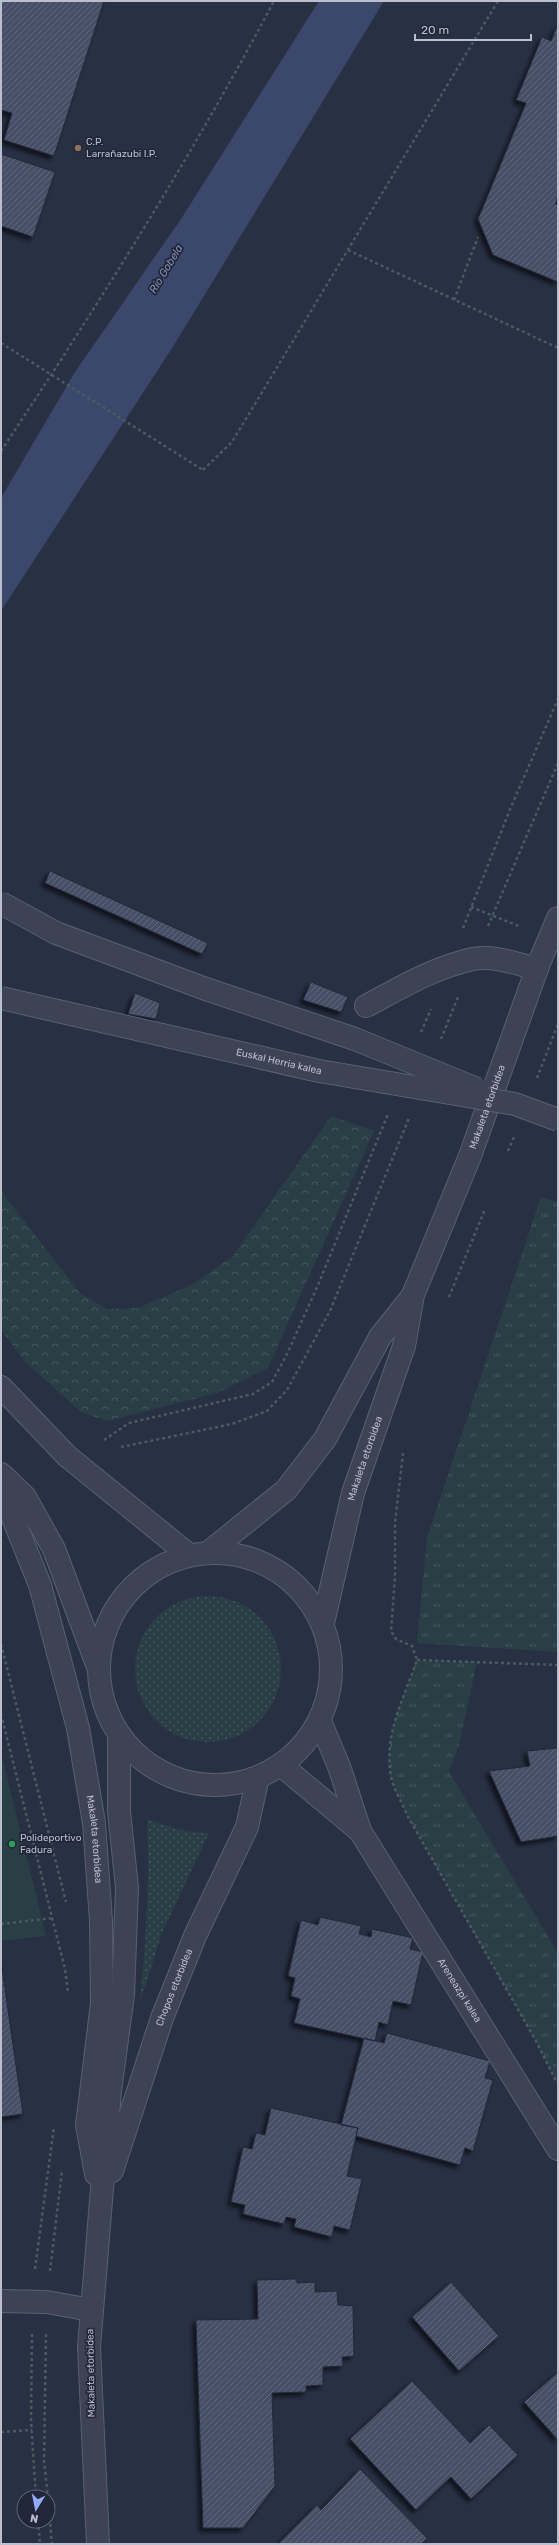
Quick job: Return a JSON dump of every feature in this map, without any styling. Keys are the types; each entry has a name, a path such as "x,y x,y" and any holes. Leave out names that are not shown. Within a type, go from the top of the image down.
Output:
{"street":[{"path":"1,902 56,933 203,988 355,1039 515,1104"},
{"name":"Makaleta etorbidea","path":"322,1623 353,1493 404,1346 413,1295 470,1156 537,969 558,918"},
{"path":"366,1006 423,976 474,959 498,959 537,969"},
{"name":"Euskal Herria kalea","path":"1,998 319,1071 515,1104 558,1120"},
{"name":"Makaleta etorbidea","path":"199,1554 286,1490 325,1439 380,1337 413,1295"},
{"path":"1,1387 67,1456 199,1554"},
{"path":"1,1474 25,1497 54,1549 98,1667 103,1703 119,1736 140,1758 167,1775 197,1784 227,1785 258,1777 281,1766 300,1748 320,1721 330,1689 331,1656 322,1623 308,1599 289,1578 264,1564 237,1555 199,1554 153,1570 124,1596 105,1629 98,1667"},
{"name":"Makaleta etorbidea","path":"1,1488 40,1585 78,1728 94,1823 101,1921 102,2003 87,2125 101,2202"},
{"name":"Areneazpi kalea","path":"320,1721 340,1769 360,1831 558,2149"},
{"name":"Makaleta etorbidea","path":"98,2544 89,2346 110,2091 123,1995 127,1888 119,1811 119,1736"},
{"name":"Areneazpi kalea","path":"281,1766 360,1831"},
{"name":"Chopos etorbidea","path":"101,2202 162,2018 195,1936 247,1827 258,1777"},
{"path":"1,2301 39,2302 92,2310"}],"path":[{"path":"1,452 73,343 219,104 274,1"},
{"path":"1,343 203,470 232,442 498,1"},
{"path":"454,300 478,237"},
{"path":"348,250 558,348"},
{"path":"441,1040 492,916 558,763"},
{"path":"471,907 550,938"},
{"path":"535,1083 558,1024"},
{"path":"121,1447 232,1424 267,1411 287,1390 330,1311 410,1114"},
{"path":"506,1157 514,1135"},
{"path":"447,1302 488,1201"},
{"path":"403,1450 395,1523 395,1577 391,1631 396,1639 412,1646 417,1660 394,1719 388,1749 392,1782 411,1821 536,2041 558,2086"},
{"path":"1,1644 68,1909"},
{"path":"417,1660 558,1665"},
{"path":"1,1714 53,1918 65,1969 69,2000"},
{"path":"1,1924 53,1918"},
{"path":"47,2489 44,2461 38,2240 54,2123"},
{"path":"36,2489 32,2430 39,2302 62,2165"},
{"path":"1,2432 32,2430"},
{"path":"39,2529 40,2544"},
{"path":"51,2529 52,2544"}],"green space":[{"path":"331,1116 374,1131 268,1368 217,1393 107,1421 81,1412 24,1361 1,1329 1,1191 80,1293 107,1309 138,1308 195,1283 233,1256"},
{"path":"541,1197 558,1202 558,1652 417,1643 427,1538"},
{"path":"201,1596 215,1596 243,1604 260,1617 273,1634 276,1641 280,1655 280,1683 276,1697 269,1710 260,1721 243,1734 236,1737 215,1742 201,1742 173,1734 156,1721 151,1715 140,1697 135,1676 135,1662 143,1634 156,1617 162,1612 180,1601"},
{"path":"417,1660 477,1662 459,1745 449,1772 558,1953 558,2085 536,2041 407,1815 393,1785 390,1765 392,1734 400,1704"},
{"name":"Polideportivo Fadura","path":"1,1752 46,1936 1,1941"},
{"path":"147,1819 184,1831 209,1833 162,1933 140,2002 147,1911"}],"water":[{"name":"Río Gobela","path":"319,1 384,1 174,345 1,611 1,498 75,372 181,219"}],"building":[{"path":"1,1 104,1 54,156 4,140 12,113 1,110"},
{"path":"558,24 558,197 555,204 558,205 558,282 493,255 478,219 526,103 516,100 542,37 551,41"},
{"path":"1,154 55,172 33,237 1,226"},
{"path":"50,871 208,943 202,954 45,883"},
{"path":"311,982 348,997 341,1012 303,1000"},
{"path":"135,993 160,1003 156,1019 128,1014"},
{"path":"558,1748 558,1836 521,1842 489,1771 530,1766 527,1751"},
{"path":"320,1917 361,1926 359,1934 371,1937 372,1929 413,1938 410,1949 423,1952 411,2005 393,2001 388,2025 379,2022 375,2041 294,2023 300,1999 291,1996 295,1978 288,1976 301,1920 318,1925"},
{"path":"1,1961 23,2114 1,2117"},
{"path":"387,2033 490,2061 485,2078 493,2080 473,2151 465,2148 460,2165 356,2136 358,2128 341,2125 364,2038 384,2043"},
{"path":"271,2108 358,2128 347,2176 362,2179 350,2230 334,2226 332,2237 294,2227 296,2219 286,2217 284,2224 243,2214 245,2205 231,2202 243,2147 252,2149 256,2133 265,2135"},
{"path":"296,2279 297,2283 315,2282 315,2292 337,2291 338,2305 353,2306 354,2356 342,2357 343,2366 323,2367 323,2385 306,2386 306,2392 272,2393 275,2486 243,2528 203,2528 196,2320 258,2319 257,2280"},
{"path":"451,2282 499,2336 459,2371 412,2317"},
{"path":"558,2372 558,2440 524,2402"},
{"path":"412,2381 470,2443 489,2425 518,2455 471,2499 451,2477 416,2510 350,2439"},
{"path":"360,2469 427,2538 421,2544 278,2544 317,2505 321,2510"}],"place":[{"name":"C.P. Larrañazubi I.P.","path":"78,148"},
{"name":"Polideportivo Fadura","path":"12,1844"}]}
